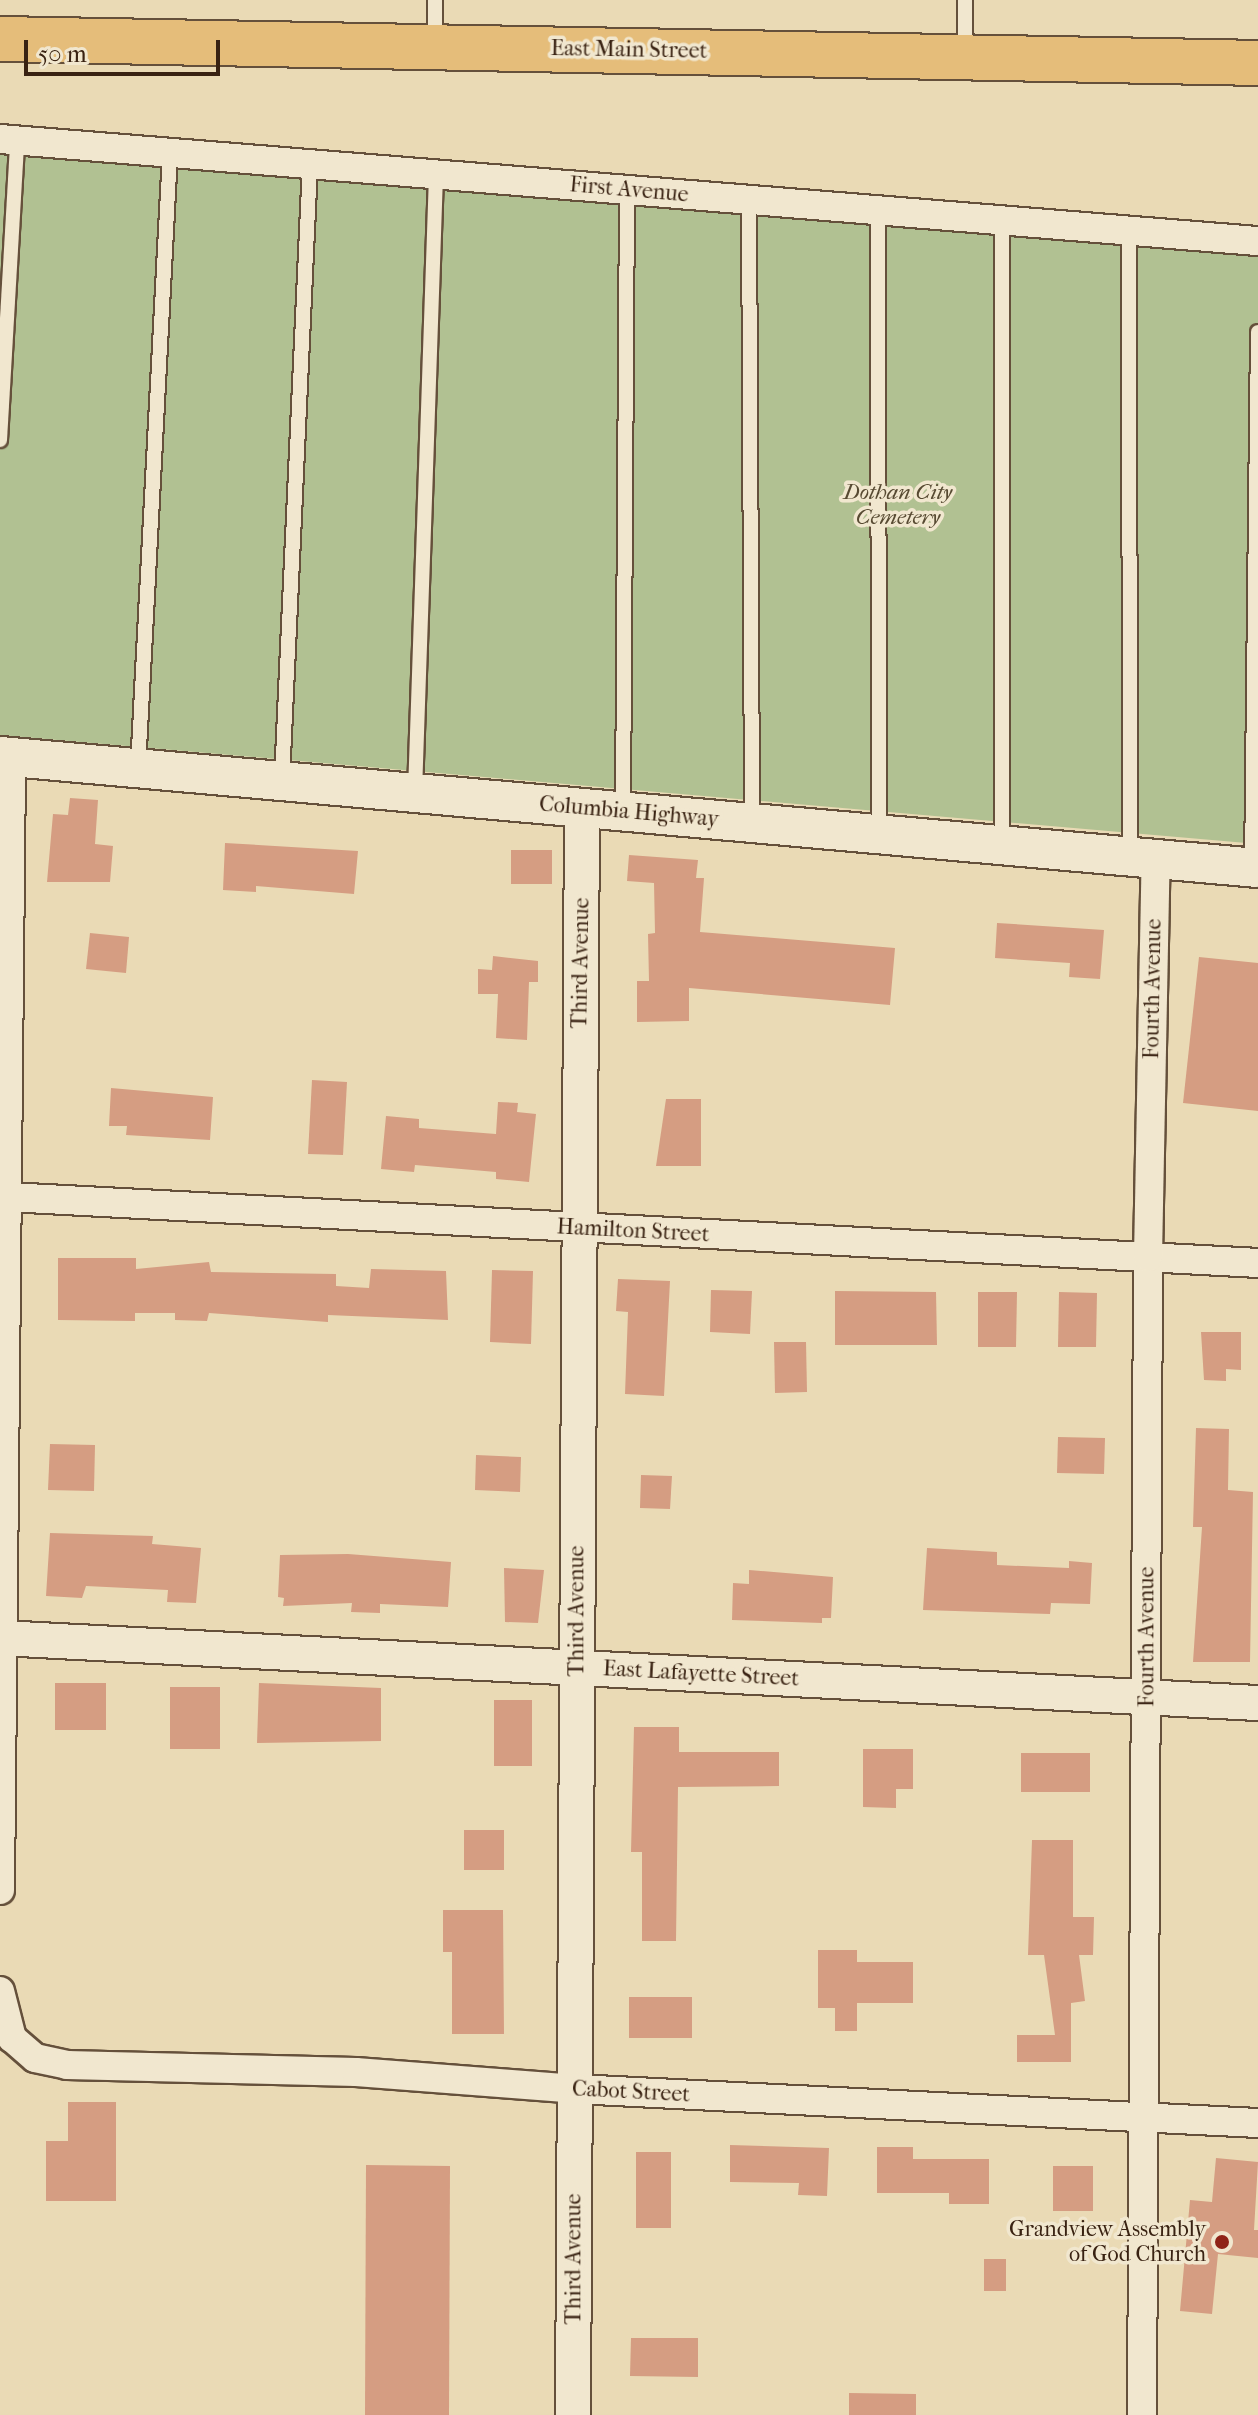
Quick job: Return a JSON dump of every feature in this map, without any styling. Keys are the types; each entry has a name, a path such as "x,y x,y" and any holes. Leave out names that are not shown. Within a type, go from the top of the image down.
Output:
{"main road":[{"name":"East Main Street","path":"0,39 1258,63"},
{"name":"Columbia Highway","path":"6,757 1255,868"}],"street":[{"name":"First Avenue","path":"8,140 1258,241"},
{"path":"0,1890 6,757"},
{"name":"Third Avenue","path":"573,2415 582,807"},
{"name":"Fourth Avenue","path":"1142,2415 1148,1257 1143,857"},
{"name":"Hamilton Street","path":"4,1197 1258,1263"},
{"name":"East Lafayette Street","path":"2,1638 1258,1703"},
{"name":"Cabot Street","path":"0,1991 12,2038 35,2058 67,2065 356,2072 575,2089 1258,2123"}],"lane":[{"path":"435,0 435,47"},
{"path":"965,0 965,56"},
{"path":"0,440 8,140"},
{"path":"138,769 170,153"},
{"path":"282,781 310,164"},
{"path":"415,793 436,175"},
{"path":"623,811 627,190"},
{"path":"749,200 752,823"},
{"path":"878,211 879,834"},
{"path":"1002,221 1002,845"},
{"path":"1129,231 1143,857"},
{"path":"1255,868 1258,332"}],"green space":[{"name":"Dothan City Cemetery","path":"0,124 1258,226 1258,844 0,735"}],"building":[{"path":"70,798 98,800 95,844 113,846 110,882 47,882 53,814 68,815"},
{"path":"225,843 358,851 354,894 256,886 256,892 223,890"},
{"path":"511,850 552,850 552,884 511,884"},
{"path":"629,855 698,860 696,878 704,878 700,932 895,948 890,1005 689,988 689,1021 637,1022 637,981 649,981 648,934 655,933 654,883 627,881"},
{"path":"997,923 1104,930 1100,979 1069,977 1070,963 995,958"},
{"path":"90,933 129,937 126,973 86,969"},
{"path":"493,956 538,961 538,982 529,982 527,1040 496,1038 498,994 478,994 478,969 492,970"},
{"path":"1199,957 1258,963 1258,1111 1183,1103"},
{"path":"312,1080 347,1082 343,1155 308,1154"},
{"path":"111,1088 213,1097 210,1140 126,1135 127,1126 109,1126"},
{"path":"666,1099 701,1099 701,1166 656,1166"},
{"path":"498,1102 518,1103 517,1112 536,1114 529,1182 496,1179 496,1172 415,1165 414,1172 381,1169 386,1116 419,1119 419,1128 496,1134"},
{"path":"58,1258 136,1258 136,1269 209,1262 211,1272 336,1274 336,1286 369,1288 371,1269 446,1271 448,1320 328,1315 328,1322 209,1313 207,1321 175,1320 175,1313 135,1313 135,1321 58,1320"},
{"path":"492,1270 533,1271 531,1344 490,1342"},
{"path":"618,1279 670,1281 664,1396 625,1394 628,1312 616,1311"},
{"path":"711,1290 752,1291 750,1334 710,1332"},
{"path":"835,1291 936,1292 937,1345 835,1345"},
{"path":"978,1292 1017,1292 1016,1347 978,1347"},
{"path":"1059,1292 1097,1293 1096,1347 1058,1347"},
{"path":"1201,1332 1241,1332 1241,1370 1226,1369 1226,1381 1204,1380"},
{"path":"774,1342 806,1342 807,1392 775,1393"},
{"path":"1196,1428 1229,1429 1228,1490 1253,1492 1250,1662 1193,1662 1202,1527 1193,1527"},
{"path":"1058,1437 1105,1438 1104,1474 1057,1473"},
{"path":"50,1444 95,1445 94,1491 48,1490"},
{"path":"476,1455 521,1457 520,1492 475,1490"},
{"path":"641,1475 672,1476 670,1509 640,1508"},
{"path":"50,1533 153,1536 152,1544 201,1548 196,1603 167,1602 168,1590 86,1586 82,1598 46,1596"},
{"path":"927,1548 997,1552 997,1565 1069,1568 1069,1561 1092,1563 1090,1604 1051,1603 1050,1614 923,1610"},
{"path":"348,1554 451,1562 448,1607 380,1604 380,1613 351,1612 352,1603 283,1606 284,1598 278,1597 280,1555"},
{"path":"504,1568 544,1570 538,1623 505,1622"},
{"path":"749,1570 833,1577 831,1618 822,1618 822,1623 732,1620 733,1583 749,1584"},
{"path":"55,1683 106,1683 106,1730 55,1730"},
{"path":"259,1683 381,1688 381,1741 257,1743"},
{"path":"170,1687 220,1687 220,1749 170,1749"},
{"path":"494,1700 532,1700 532,1766 494,1766"},
{"path":"634,1727 679,1727 679,1752 779,1752 779,1786 678,1787 676,1941 642,1941 642,1852 631,1852"},
{"path":"863,1749 913,1749 913,1789 896,1789 896,1808 863,1807"},
{"path":"1021,1753 1090,1753 1090,1792 1021,1792"},
{"path":"464,1830 504,1830 504,1870 464,1870"},
{"path":"1032,1840 1073,1840 1073,1917 1094,1917 1093,1955 1079,1955 1085,2001 1071,2003 1071,2062 1017,2062 1017,2035 1055,2035 1044,1955 1028,1955"},
{"path":"443,1910 503,1910 504,2034 452,2034 452,1952 443,1952"},
{"path":"818,1950 857,1950 857,1962 913,1962 913,2003 857,2003 857,2031 835,2031 835,2008 818,2008"},
{"path":"629,1997 692,1997 692,2038 629,2038"},
{"path":"68,2102 116,2102 116,2201 46,2201 46,2141 68,2141"},
{"path":"730,2145 829,2148 827,2196 798,2195 799,2183 730,2182"},
{"path":"877,2147 913,2147 913,2159 989,2159 989,2204 949,2204 949,2193 877,2193"},
{"path":"636,2152 671,2152 671,2228 636,2228"},
{"name":"Grandview Assembly of God Church","path":"1216,2158 1258,2162 1254,2230 1258,2230 1258,2258 1218,2254 1212,2314 1180,2311 1190,2200 1212,2202"},
{"path":"366,2165 450,2166 449,2415 365,2415"},
{"path":"1053,2166 1093,2166 1093,2211 1053,2211"},
{"path":"984,2259 1006,2259 1006,2291 984,2291"},
{"path":"631,2338 698,2338 698,2377 630,2376"},
{"path":"849,2393 916,2394 916,2415 849,2415"}],"place":[{"name":"Grandview Assembly of God Church","path":"1222,2242"}]}
